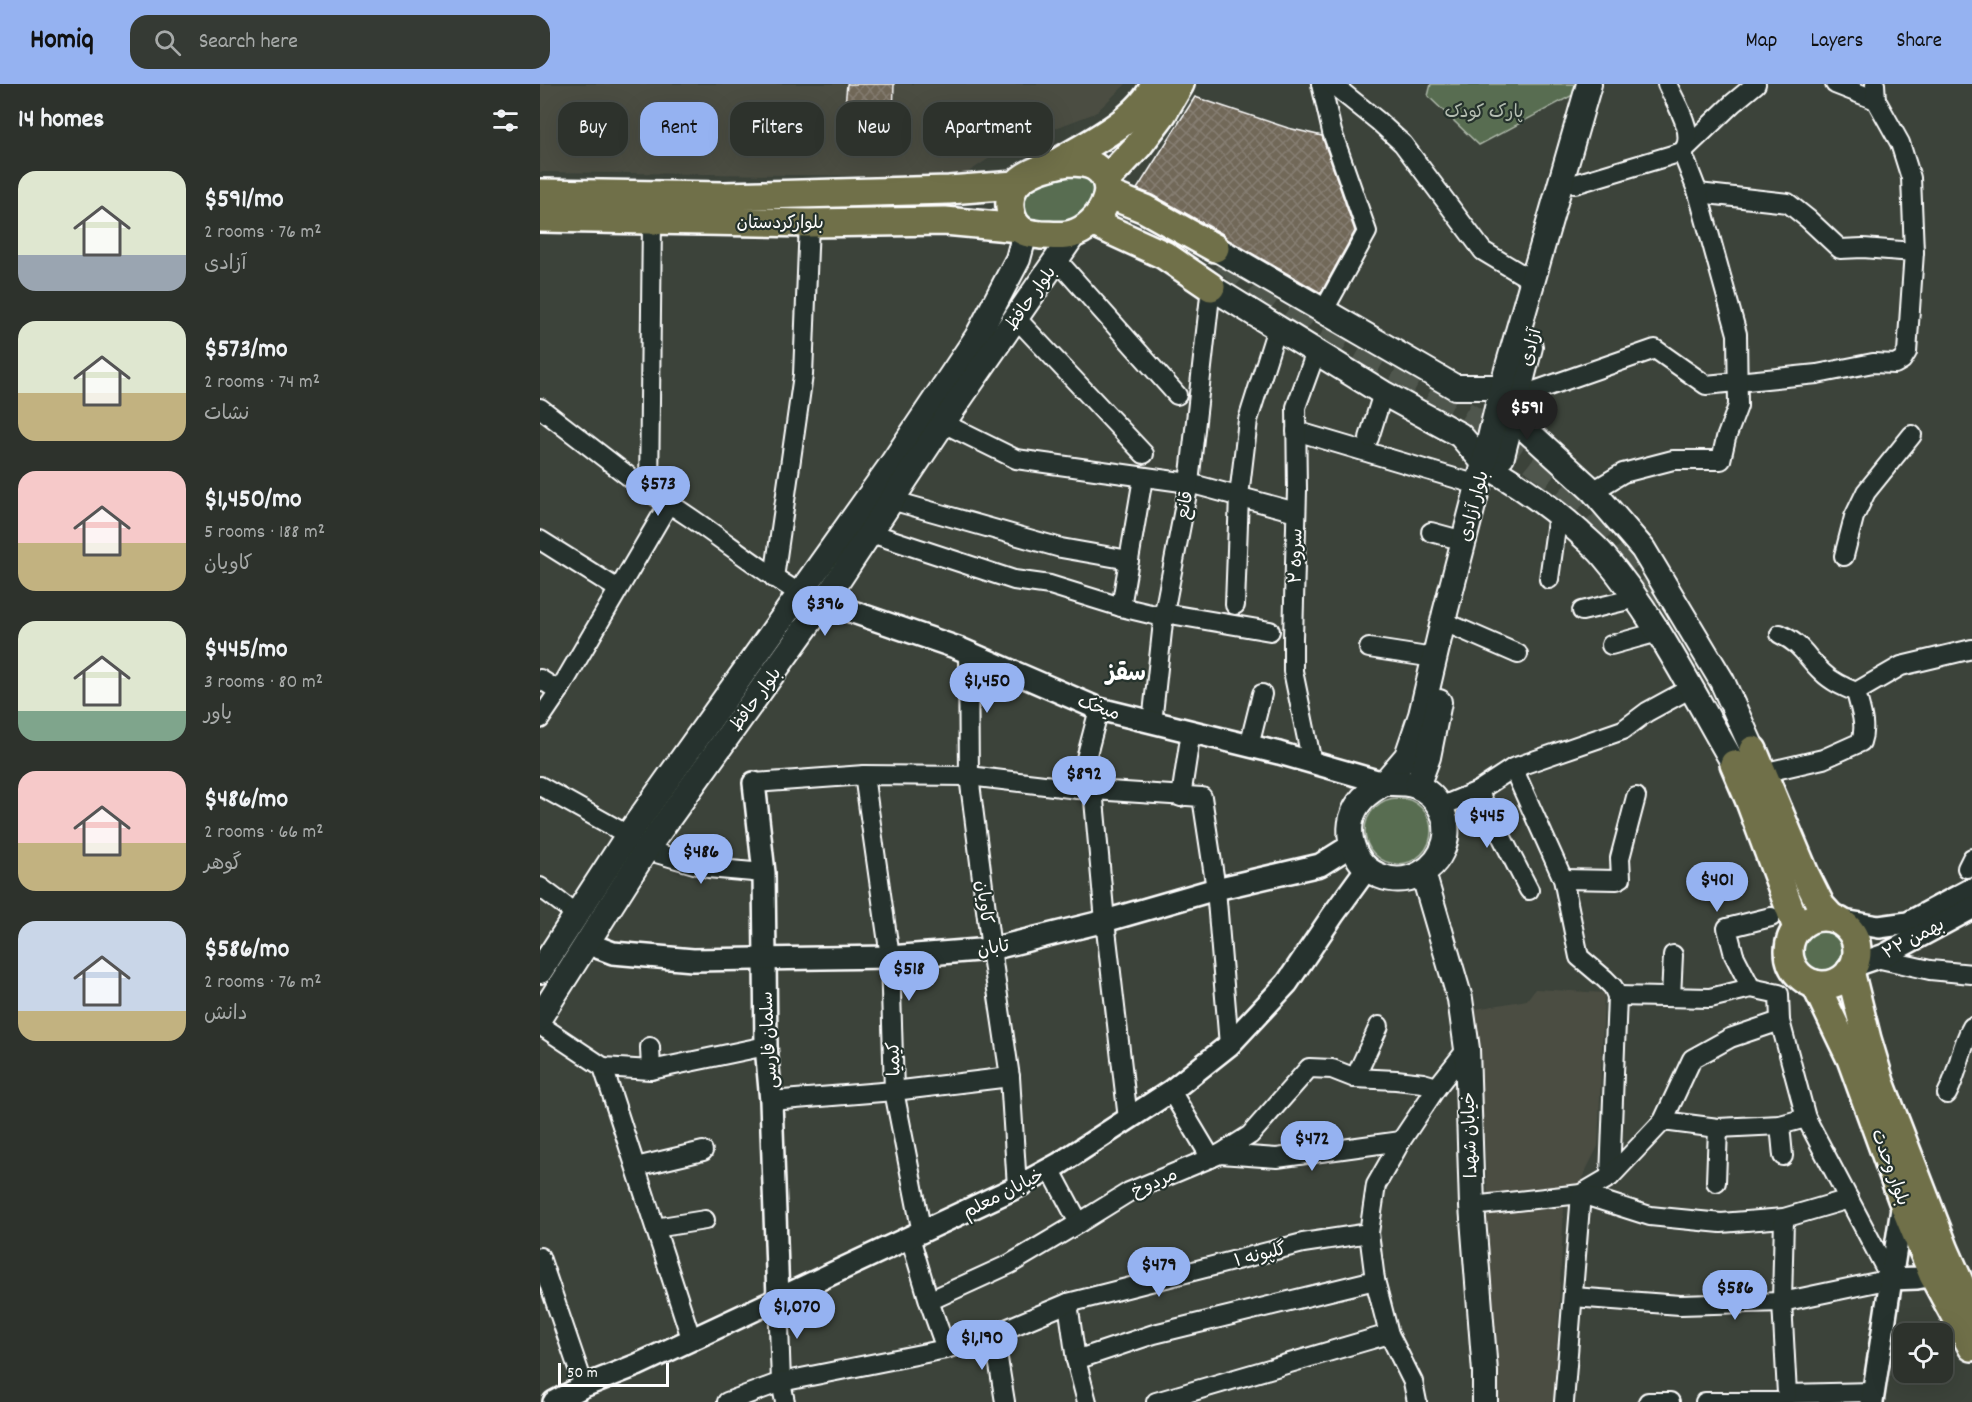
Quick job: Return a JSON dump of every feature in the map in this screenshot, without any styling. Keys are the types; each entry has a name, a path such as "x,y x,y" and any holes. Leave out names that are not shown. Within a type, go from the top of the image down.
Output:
{"main road":[{"path":"1155,84 1151,93 1118,127 1015,185 1011,194 1011,216 1022,230 1058,236 1084,228 1103,209 1107,187 1163,113 1180,84"},
{"name":"بلوار آزادی","path":"1384,783 1407,756 1421,715 1464,541 1510,400 1534,279 1589,84"},
{"name":"آزادی","path":"1417,786 1428,757 1456,627 1485,509 1487,473 1605,84"},
{"path":"1053,165 1084,162 1096,168 1107,187 1455,387 1510,400 1643,549 1722,681 1750,762 1821,906 1853,935 1856,956 1860,965 1838,981 1823,985 1806,981 1798,974 1789,957 1792,937 1797,928 1810,920 1824,917 1835,920"},
{"name":"بلوارکردستان","path":"540,193 724,196 968,189 1015,185"},
{"path":"963,222 971,218 974,211 968,189"},
{"name":"بلوارکردستان","path":"540,218 808,223 963,222 1022,230"},
{"path":"1084,228 1164,255 1211,287 1383,393 1460,435 1487,473 1529,491 1558,513 1601,552 1637,598 1658,632 1750,762 1749,798 1797,928"},
{"name":"بلوار حافظ","path":"540,971 576,914 637,842 824,602 943,423 1056,260 1084,228"},
{"name":"بلوار حافظ","path":"540,1017 586,943 637,842 799,593 889,468 977,337 1018,259 1022,230"},
{"path":"1384,783 1405,783 1417,786 1430,794 1440,807 1445,821 1446,836 1443,850 1435,863 1423,873 1410,878 1395,879 1380,876 1367,868 1358,858 1352,845 1350,831 1352,816 1358,803 1368,793 1384,783"},
{"name":"خیابان شهدا","path":"1423,873 1460,999 1467,1049 1472,1206 1485,1371 1485,1402"},
{"name":"بلوار وحدت","path":"1860,965 1880,1082 1945,1250 1972,1311"},
{"name":"بلوار وحدت","path":"1815,984 1851,1059 1903,1202 1934,1275 1972,1347"}],"street":[{"path":"1321,84 1332,132 1367,232 1324,310"},
{"path":"1332,84 1378,121 1402,144 1483,251 1528,278 1534,279"},
{"path":"1593,491 1623,473 1673,460 1721,459 1738,406 1737,334 1684,150 1688,131 1666,84"},
{"path":"1575,184 1684,150 1756,84"},
{"path":"1510,400 1654,350 1706,386 1817,374 1872,363 1895,364 1902,360 1907,352 1914,252 1911,178 1900,142 1875,92 1835,84"},
{"path":"1698,193 1788,203 1840,249 1863,248 1914,252"},
{"path":"649,492 652,220"},
{"path":"774,578 803,375 808,223"},
{"path":"1056,260 1177,395"},
{"name":"قانع","path":"1152,723 1164,615 1189,483 1211,287"},
{"path":"1016,318 1144,454"},
{"path":"1235,605 1239,496 1248,420 1277,328"},
{"name":"سروه ۲","path":"1312,763 1293,671 1296,407 1316,351"},
{"path":"1369,438 1383,393"},
{"path":"540,408 649,492 669,503 774,578 799,593"},
{"path":"943,423 1016,459 1189,483 1296,512"},
{"path":"1296,431 1487,473"},
{"path":"1844,556 1854,517 1866,492 1912,435"},
{"path":"1121,607 1143,478"},
{"path":"891,500 1061,548 1129,560"},
{"path":"540,719 559,691 669,503"},
{"path":"1549,579 1558,513"},
{"path":"1431,532 1464,541"},
{"path":"871,533 1014,580 1053,576 1121,607 1270,631"},
{"path":"540,540 618,589"},
{"path":"1582,611 1637,598"},
{"name":"میخک","path":"824,602 968,652 1099,709 1249,746 1384,783"},
{"path":"1456,627 1518,654"},
{"path":"1611,645 1658,632"},
{"path":"1780,634 1795,641 1822,672 1838,685 1856,692"},
{"path":"1369,648 1434,658"},
{"path":"1856,692 1901,666 1972,649"},
{"name":"کاویان","path":"968,652 969,776 1010,1077 1017,1187"},
{"path":"540,679 559,691"},
{"path":"1750,762 1823,759 1861,742 1864,732 1863,718 1856,692"},
{"path":"1249,746 1262,694"},
{"path":"1440,807 1478,791 1513,768 1623,730 1647,712 1680,694"},
{"path":"1099,709 1085,789 1106,921 1128,1119"},
{"path":"1181,797 1191,731"},
{"path":"1513,768 1563,879 1579,957 1613,987 1617,996 1610,1177"},
{"path":"754,783 864,775 969,776 1085,789 1202,797 1216,889 1229,1045"},
{"name":"کیمیا","path":"864,775 890,957 894,1091 916,1235 929,1301 946,1349"},
{"name":"سلمان فارسی","path":"754,783 764,873 766,1046 771,1101 778,1298"},
{"path":"540,786 637,842 708,868 764,873"},
{"path":"1478,791 1529,890"},
{"path":"1563,879 1617,880 1621,878 1620,858 1636,797"},
{"name":"تابان","path":"586,943 613,953 693,960 890,957 991,949 1106,921 1216,889 1320,865 1352,845"},
{"name":"خیابان معلم","path":"554,1402 584,1386 637,1365 1017,1187 1059,1164 1171,1091 1229,1045 1287,983 1367,868"},
{"path":"540,887 576,914"},
{"name":"۲۲ بهمن","path":"1835,920 1879,927 1908,923 1972,889"},
{"name":"۲۲ بهمن","path":"1860,965 1963,912"},
{"path":"1751,987 1734,955 1727,928 1771,917"},
{"path":"1671,997 1673,956"},
{"path":"1860,965 1972,974"},
{"path":"1617,996 1710,998 1751,987 1779,994 1780,1021 1806,1118 1891,1279"},
{"path":"1581,1194 1610,1177 1663,1121 1692,1059 1730,1038 1780,1021"},
{"path":"540,1025 603,1067 651,1070 766,1046"},
{"path":"1355,1078 1379,1026"},
{"path":"1947,1094 1955,1079 1966,1036 1972,1027"},
{"path":"650,1047 651,1070"},
{"path":"1415,1402 1413,1382 1389,1334 1375,1280 1369,1233 1376,1185 1437,1087 1467,1049"},
{"path":"603,1067 691,1338"},
{"path":"1171,1091 1215,1156 1250,1135 1309,1068 1332,1069 1355,1078 1414,1082 1437,1087"},
{"path":"771,1101 894,1091 1010,1077"},
{"path":"1663,1121 1718,1128 1780,1125 1806,1118"},
{"path":"1780,1125 1784,1156"},
{"path":"1716,1182 1718,1128"},
{"name":"مردوخ","path":"929,1301 1010,1264 1129,1192 1215,1156 1277,1158 1401,1142"},
{"path":"636,1167 703,1151"},
{"path":"1055,1178 1079,1223"},
{"path":"1564,1402 1581,1194"},
{"path":"1472,1206 1581,1194 1650,1216 1721,1223 1784,1218 1849,1199"},
{"path":"1705,1402 1872,1397 1903,1202"},
{"path":"1784,1218 1782,1302 1784,1399"},
{"path":"655,1228 705,1220"},
{"name":"گلپونه ۱","path":"727,1402 781,1382 946,1349 994,1334 1068,1303 1303,1243 1369,1233"},
{"path":"540,1257 584,1386"},
{"path":"1573,1297 1680,1305 1782,1302 1891,1279 1934,1275"},
{"path":"1076,1360 1154,1334 1375,1280"},
{"path":"778,1298 781,1382 785,1402"},
{"path":"1068,1303 1076,1360 1088,1402"},
{"path":"994,1334 1005,1402"},
{"path":"1156,1402 1389,1334"}],"shaded area":[{"path":"540,84 1126,84 1095,113 1053,129 1053,102 923,102 923,156 992,156 961,177 540,172"},
{"path":"1535,989 1604,993 1598,1146 1576,1190 1488,1197 1476,1009 1527,1000"},
{"path":"1564,1206 1554,1402 1498,1402 1483,1215"}],"green space":[{"name":"پارک کودک","path":"1431,84 1587,84 1586,88 1479,145 1428,96"},
{"path":"1065,170 1092,179 1097,194 1082,215 1055,224 1041,224 1028,217 1022,204 1027,191"},
{"path":"1398,798 1411,800 1421,808 1429,818 1431,831 1429,844 1421,854 1411,862 1398,864 1385,862 1375,854 1367,844 1365,831 1367,818 1375,808 1385,800"},
{"path":"1822,926 1832,928 1840,934 1846,942 1848,952 1846,962 1840,970 1832,976 1822,978 1812,976 1804,970 1798,962 1796,952 1798,942 1804,934 1812,928"}],"building":[{"path":"847,84 894,84 893,102 845,102"},
{"path":"1195,97 1288,128 1322,136 1355,231 1321,293 1227,239 1223,234 1153,195 1137,189"}],"tunnel":[{"path":"1225,258 1266,297 1311,328 1468,416 1553,476 1572,492 1607,529 1639,569 1668,611"}],"district":[{"name":"سقز","path":"1126,672"}]}
